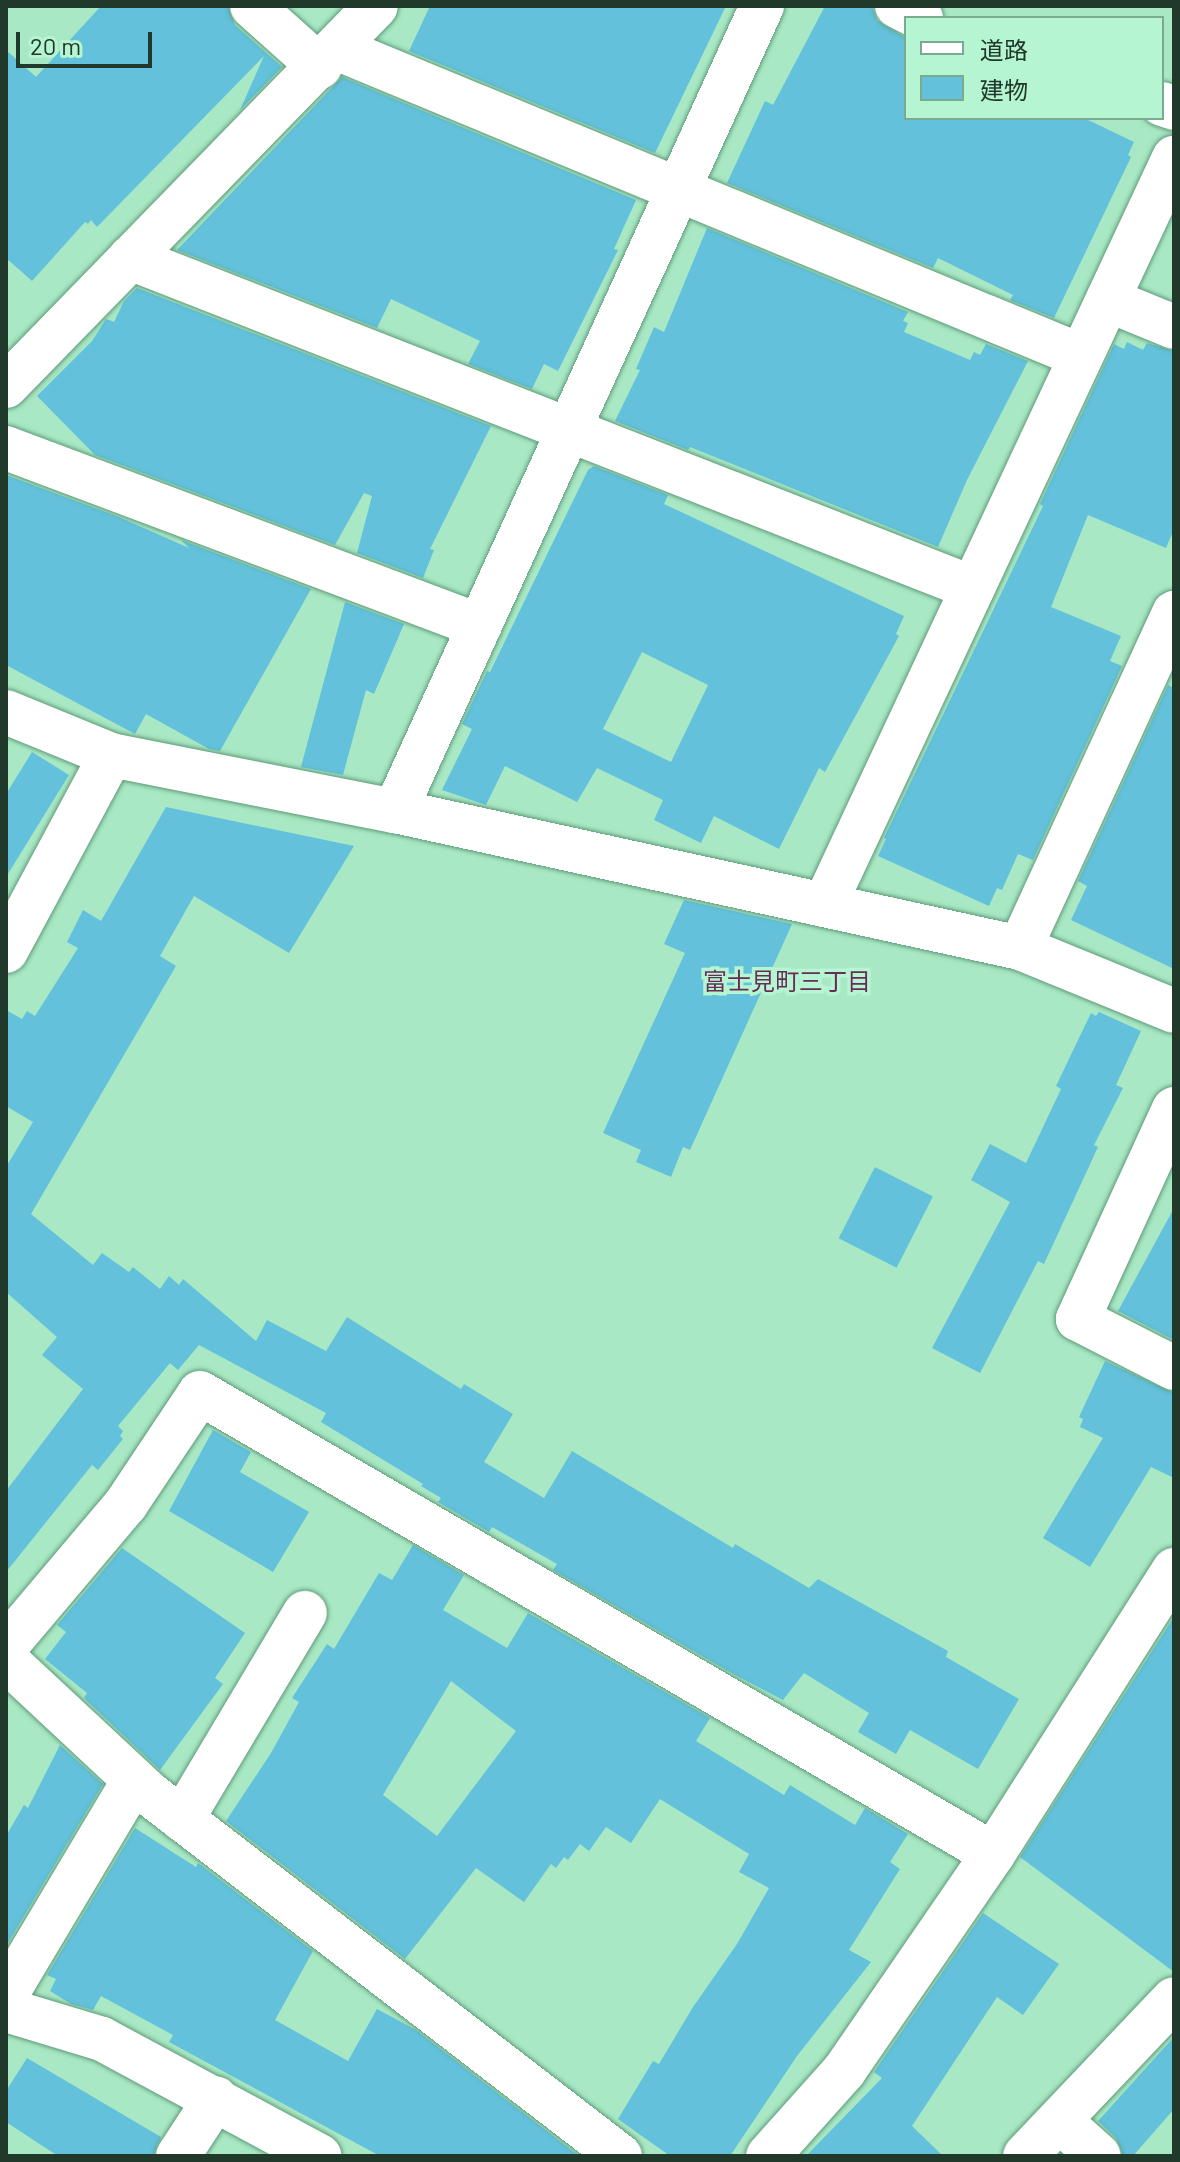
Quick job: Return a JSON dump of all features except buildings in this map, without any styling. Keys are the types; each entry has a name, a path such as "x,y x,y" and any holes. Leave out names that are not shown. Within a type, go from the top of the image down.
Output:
{"street":[{"path":"252,6 328,58 679,187 1081,356"},
{"path":"6,386 376,6"},
{"path":"395,811 762,6"},
{"path":"825,904 1174,158"},
{"path":"130,258 973,588"},
{"path":"1108,300 1174,327"},
{"path":"6,448 480,626"},
{"path":"1020,948 1174,613"},
{"path":"6,712 111,755 395,811 1020,948 1174,1011"},
{"path":"6,951 111,755"},
{"path":"1174,1109 1078,1319 1174,1368"},
{"path":"6,1646 126,1504 200,1393 993,1854"},
{"path":"768,2156 844,2071 993,1854 1174,1570"},
{"path":"182,1819 305,1613"},
{"path":"6,1660 134,1780 182,1819 620,2156"},
{"path":"134,1780 10,2013 102,2039 319,2156"},
{"path":"1025,2156 1174,1999"},
{"path":"178,2156 216,2098"},
{"path":"1060,2121 1099,2156"}],"district":[{"name":"富士見町三丁目","path":"787,981"}]}
